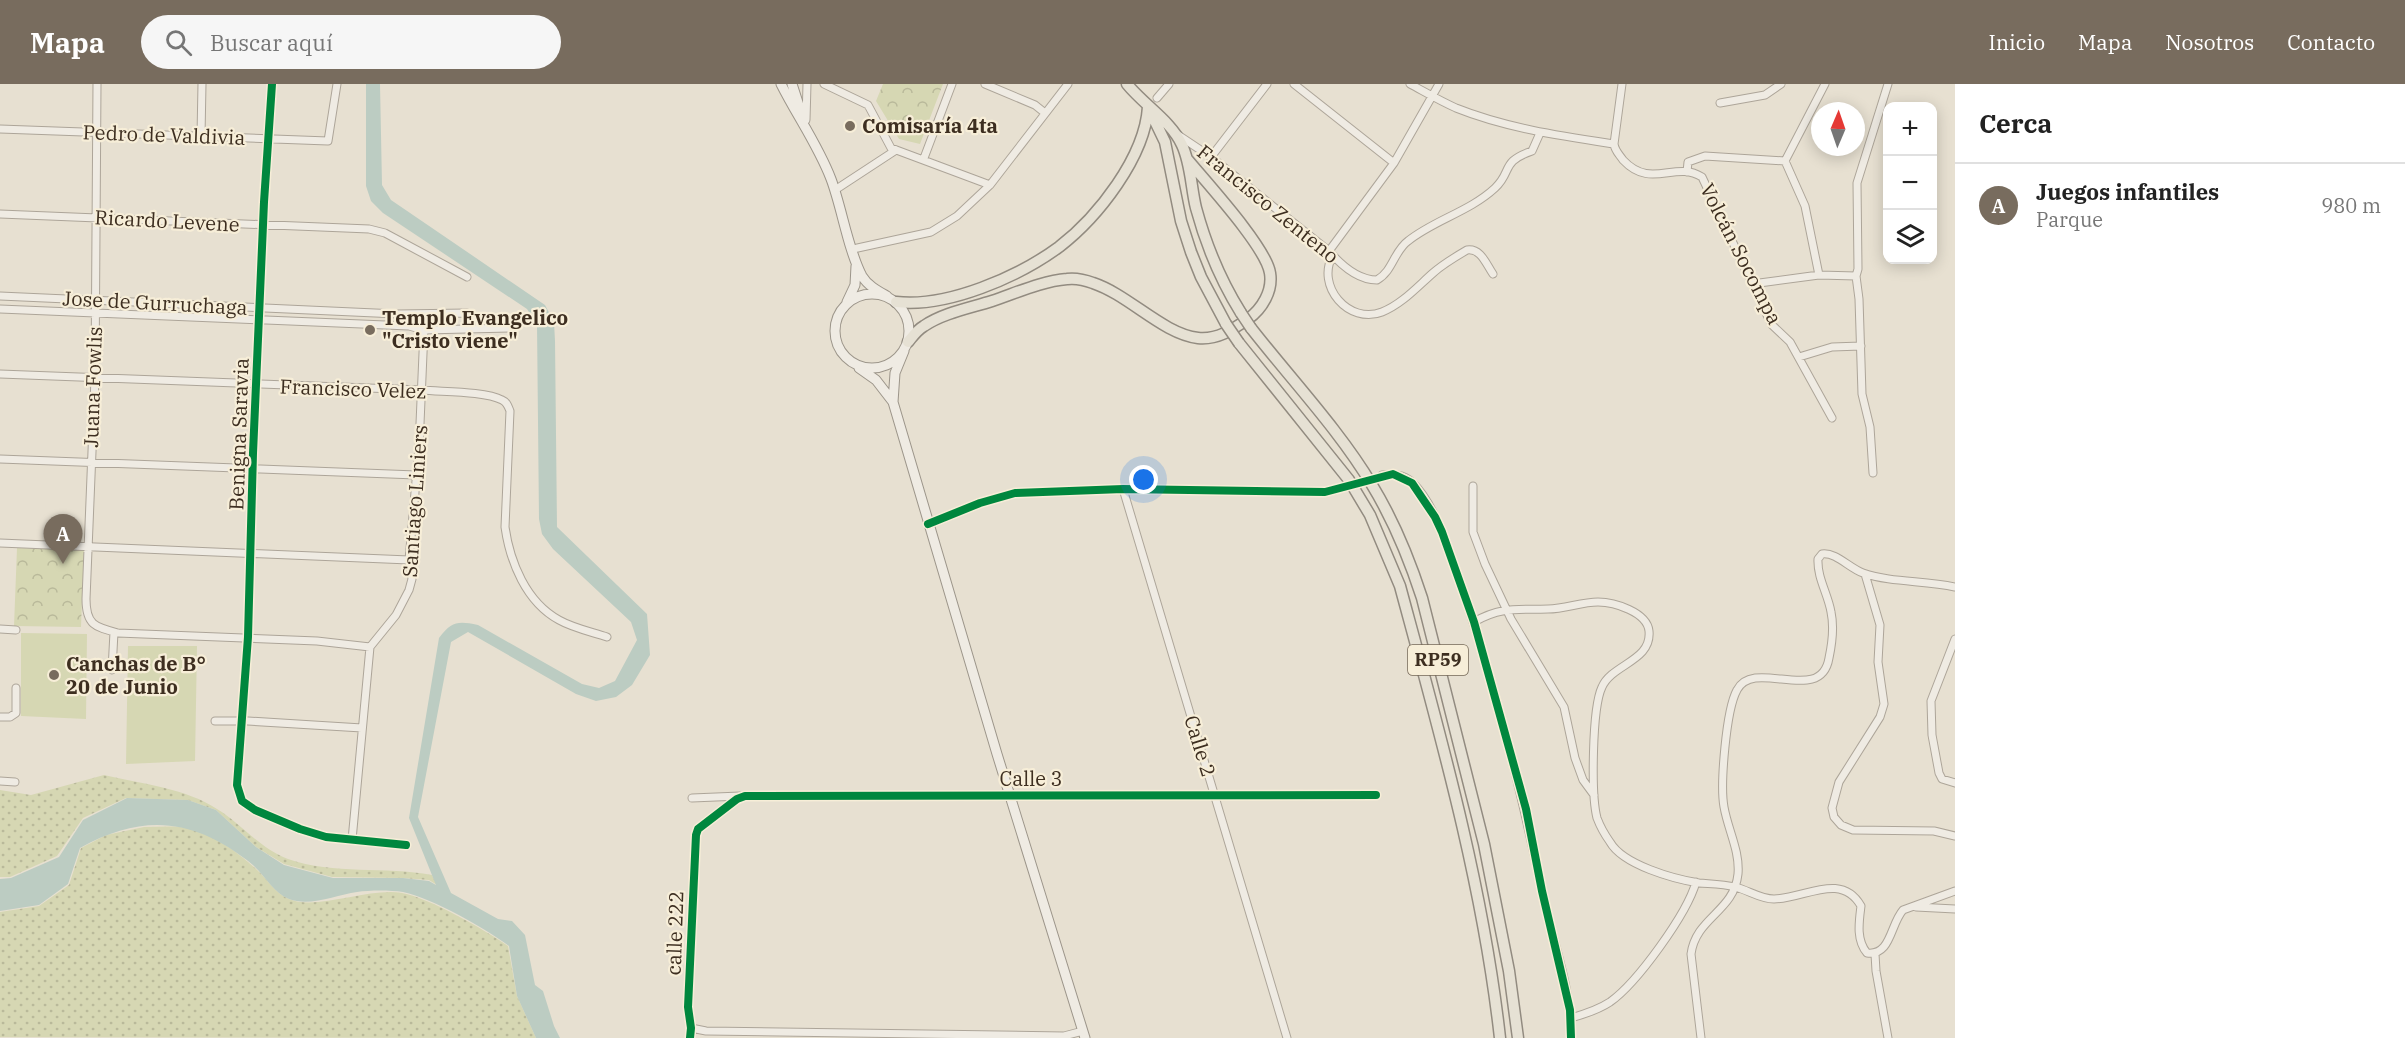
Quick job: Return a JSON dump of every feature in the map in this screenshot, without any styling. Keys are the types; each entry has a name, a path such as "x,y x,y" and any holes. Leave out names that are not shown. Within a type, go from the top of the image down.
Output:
{"main road":[{"path":"781,84 795,112 806,126"},
{"path":"792,84 806,126 835,190 856,264 855,285 840,311 834,330 840,350 876,380 893,402"},
{"path":"854,364 876,368 887,365 906,347 917,331 938,319 1066,279 1092,282 1109,289 1172,328 1191,337 1217,337 1254,315 1266,299 1271,280 1268,263 1254,241 1187,159 1175,134 1127,84"},
{"path":"846,303 866,294 916,303 933,301 963,293 1011,274 1060,246 1101,204 1124,172 1145,131 1148,107"},
{"name":"RP59","path":"1148,107 1165,142 1181,221 1201,278 1239,343 1349,480 1384,545 1400,586 1461,826 1490,967 1500,1038"},
{"name":"RP59","path":"1187,159 1196,208 1211,254 1241,313 1347,448 1371,483 1412,565 1484,844 1509,971 1518,1038"},
{"path":"856,264 869,285 892,299 908,319 910,329 906,347 895,373 893,402 1009,796 1084,1035"}],"street":[{"name":"Juana Fowlis","path":"97,84 95,378 86,599 88,617 96,626 114,632"},
{"path":"201,136 202,84"},
{"name":"Benigna Saravia","path":"272,84 259,320 248,637 237,785 242,801 271,819 326,837 352,840"},
{"name":"Pedro de Valdivia","path":"0,129 328,141 337,84"},
{"path":"806,126 807,84"},
{"path":"824,84 868,105 888,143 896,150 924,158 990,185"},
{"path":"924,158 952,84"},
{"path":"985,84 1035,105 1045,113"},
{"path":"853,249 940,228 957,216 990,185 1068,84"},
{"path":"1157,98 1169,84"},
{"path":"1211,157 1267,84"},
{"path":"1294,84 1394,163"},
{"path":"1410,84 1469,113 1540,133 1614,144 1622,84"},
{"path":"1439,84 1394,163 1331,253 1329,285 1333,295 1350,310 1374,314 1388,309 1409,296 1440,267 1467,250 1478,252 1493,274"},
{"path":"1720,103 1765,95 1781,84"},
{"path":"1785,161 1825,84"},
{"path":"1873,473 1870,427 1862,394 1859,299 1856,276 1858,269 1857,183 1888,84"},
{"name":"Francisco Zenteno","path":"1175,134 1211,157 1331,253 1339,262 1360,276 1371,280 1381,278 1409,240 1468,208 1497,187 1513,159 1534,149 1540,133"},
{"name":"Volcán Socompa","path":"1614,144 1618,154 1636,171 1652,175 1687,172 1698,174 1705,180 1772,325 1790,342 1832,418"},
{"path":"835,190 896,150"},
{"path":"1687,172 1688,162 1705,156 1785,161"},
{"path":"1785,161 1805,206 1819,275"},
{"name":"Ricardo Levene","path":"0,214 377,230 467,277"},
{"path":"1752,284 1819,275 1856,276"},
{"name":"Jose de Gurruchaga","path":"0,296 424,315 467,313 476,316 480,328"},
{"name":"Jose de Gurruchaga","path":"0,309 410,326 424,330 512,328"},
{"name":"Santiago Liniers","path":"370,647 396,615 412,579 409,560 422,390 424,330"},
{"path":"1798,357 1832,347 1861,346"},
{"name":"Francisco Velez","path":"0,374 422,390 491,396 503,400 508,404 510,411 505,526 507,542 519,576 537,603 556,619 607,637"},
{"path":"0,459 416,475"},
{"path":"1382,475 1400,476 1412,483 1422,496 1442,532 1474,622 1526,810 1571,1018 1570,1038"},
{"path":"1473,486 1473,532 1485,564 1528,649 1564,707 1575,758 1583,780 1594,795"},
{"path":"928,524 980,503 1015,493 1123,489 1325,492 1335,490"},
{"name":"Calle 2","path":"1123,489 1287,1038"},
{"path":"0,543 409,560"},
{"path":"1701,1038 1691,954 1692,942 1697,932 1721,909 1735,887 1738,863 1725,814 1721,780 1732,702 1737,690 1743,681 1749,678 1810,680 1820,674 1828,662 1831,648 1832,613 1818,567 1818,559 1822,554 1829,553 1850,568 1865,574 1955,587"},
{"path":"1865,574 1880,626 1878,662 1884,704 1880,717 1839,783 1832,808 1834,817 1841,825 1853,830 1934,831 1955,836"},
{"path":"1474,622 1490,612 1506,609 1550,609 1596,602 1616,606 1645,619 1649,630 1648,642 1641,654 1608,678 1599,694 1596,718 1594,795 1598,820 1612,846 1624,858 1643,867 1696,882 1735,887 1774,899 1837,888 1848,891 1861,906 1859,936 1862,948 1867,953 1875,954 1882,951 1898,916 1910,907 1955,891"},
{"path":"0,629 16,630"},
{"path":"112,670 114,632 317,641 370,647 352,840 406,845"},
{"path":"1955,639 1934,689 1930,711 1939,773 1942,778 1955,783"},
{"path":"0,717 10,717 16,713 16,688"},
{"path":"215,721 362,728"},
{"path":"0,781 15,782"},
{"name":"Calle 3","path":"692,798 1376,795"},
{"name":"calle 222","path":"690,1038 692,1028 688,1007 695,841 698,829 736,800 745,796"},
{"path":"1571,1018 1597,1010 1629,985 1685,912 1696,882"},
{"path":"1910,907 1955,909"},
{"path":"1875,954 1888,1038"},
{"path":"692,1028 706,1031 981,1036 1084,1035"}],"green space":[{"path":"883,84 943,84 920,144 899,139 876,101"},
{"path":"17,548 84,550 81,627 14,626"},
{"name":"Canchas de B° 20 de Junio","path":"21,633 87,634 86,719 21,716"},
{"path":"128,646 197,646 195,761 126,764"},
{"path":"104,775 192,796 226,815 268,849 288,859 341,869 414,872 432,875 437,885 429,880 403,878 332,877 284,864 256,847 216,810 188,800 126,798 83,818 57,856 10,877 0,877 0,790 31,795"},
{"path":"144,827 180,827 211,836 239,855 279,893 289,899 314,902 375,893 402,893 427,901 457,915 508,946 517,996 536,1038 0,1037 0,912 39,906 69,885 81,848 106,835"}],"shaded area":[{"path":"366,84 380,84 382,185 391,200 545,305 554,322 557,527 647,614 650,655 632,685 616,697 596,701 576,694 468,632 451,642 418,817 451,893 498,919 512,921 525,935 535,985 543,991 560,1038 536,1038 517,996 509,946 472,922 443,907 403,892 362,891 306,902 289,899 274,889 253,865 232,850 211,838 190,830 148,825 126,829 104,837 80,848 68,884 39,905 0,911 0,879 11,878 59,857 83,820 127,798 188,800 216,810 256,847 284,865 333,878 403,878 429,881 436,885 409,818 439,638 452,625 465,623 478,625 582,684 599,688 615,681 637,640 631,622 553,549 542,534 539,519 537,324 527,309 383,213 371,201 366,186"}],"tunnel":[{"path":"1335,490 1382,475"}],"cycle path":[{"path":"272,84 264,202 253,453 248,637 237,785 242,801 255,810 300,829 326,837 406,845"},
{"path":"928,524 980,503 1015,493 1123,489 1325,492 1393,474 1412,483 1435,517 1442,532 1474,622 1526,809 1542,891 1570,1010 1571,1038"},
{"path":"690,1038 688,1007 696,835 698,829 737,799 745,796 1376,795"}],"place":[{"name":"Comisaría 4ta","path":"850,126"},
{"name":"Templo Evangelico \"Cristo viene\"","path":"370,330"},
{"name":"Juegos infantiles","path":"63,564"},
{"name":"Canchas de B° 20 de Junio","path":"54,675"}]}
